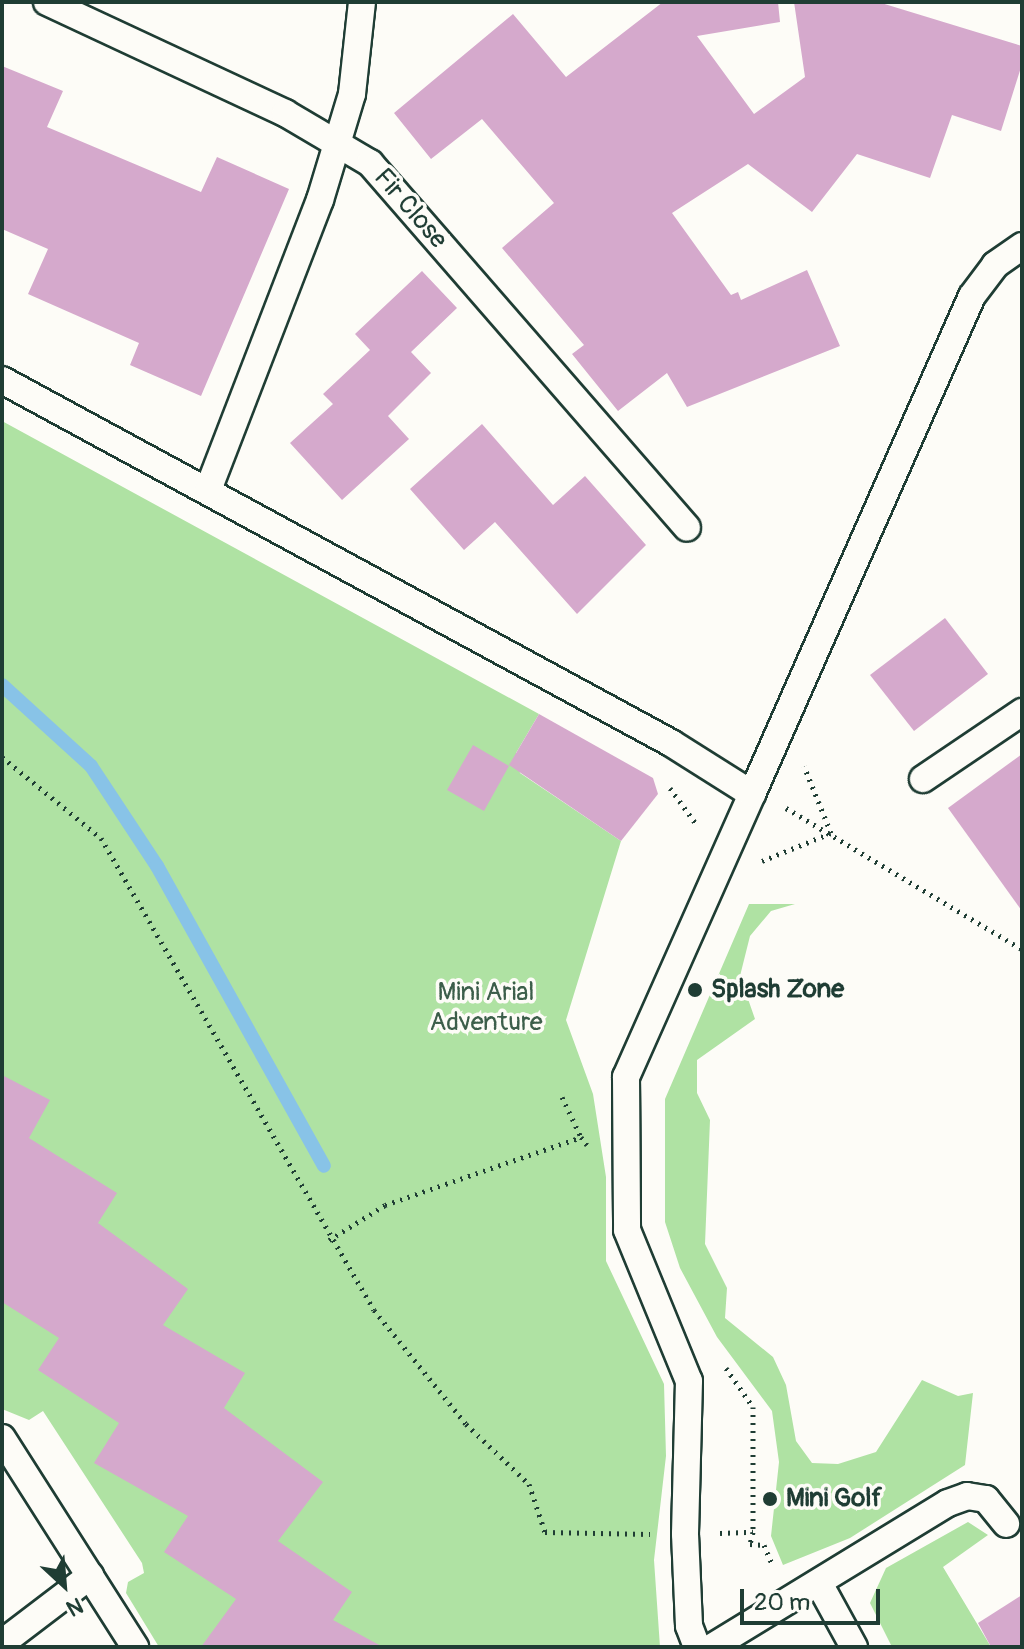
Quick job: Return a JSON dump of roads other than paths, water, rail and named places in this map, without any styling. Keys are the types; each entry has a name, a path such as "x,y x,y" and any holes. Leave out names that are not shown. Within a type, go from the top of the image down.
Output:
{"lane":[{"name":"Fir Close","path":"47,2 337,139 370,163 687,528"},
{"path":"208,490 352,94 362,2"},
{"path":"697,1647 689,1626 685,1534 689,1381 627,1230 626,1077 954,333 995,265 1022,246"},
{"path":"2,380 208,490 752,794"},
{"path":"923,779 1022,712"},
{"path":"2,1438 135,1647"},
{"path":"712,1647 967,1496 986,1499 1006,1524"},
{"path":"2,1643 90,1576"},
{"path":"820,1585 854,1647"}],"waterway":[{"path":"2,685 91,766 157,866 324,1166"}],"place":[{"name":"Splash Zone","path":"695,990"},
{"name":"Mini Golf","path":"770,1499"}],"park label":[{"name":"Mini Arial Adventure","path":"486,1008"}]}
